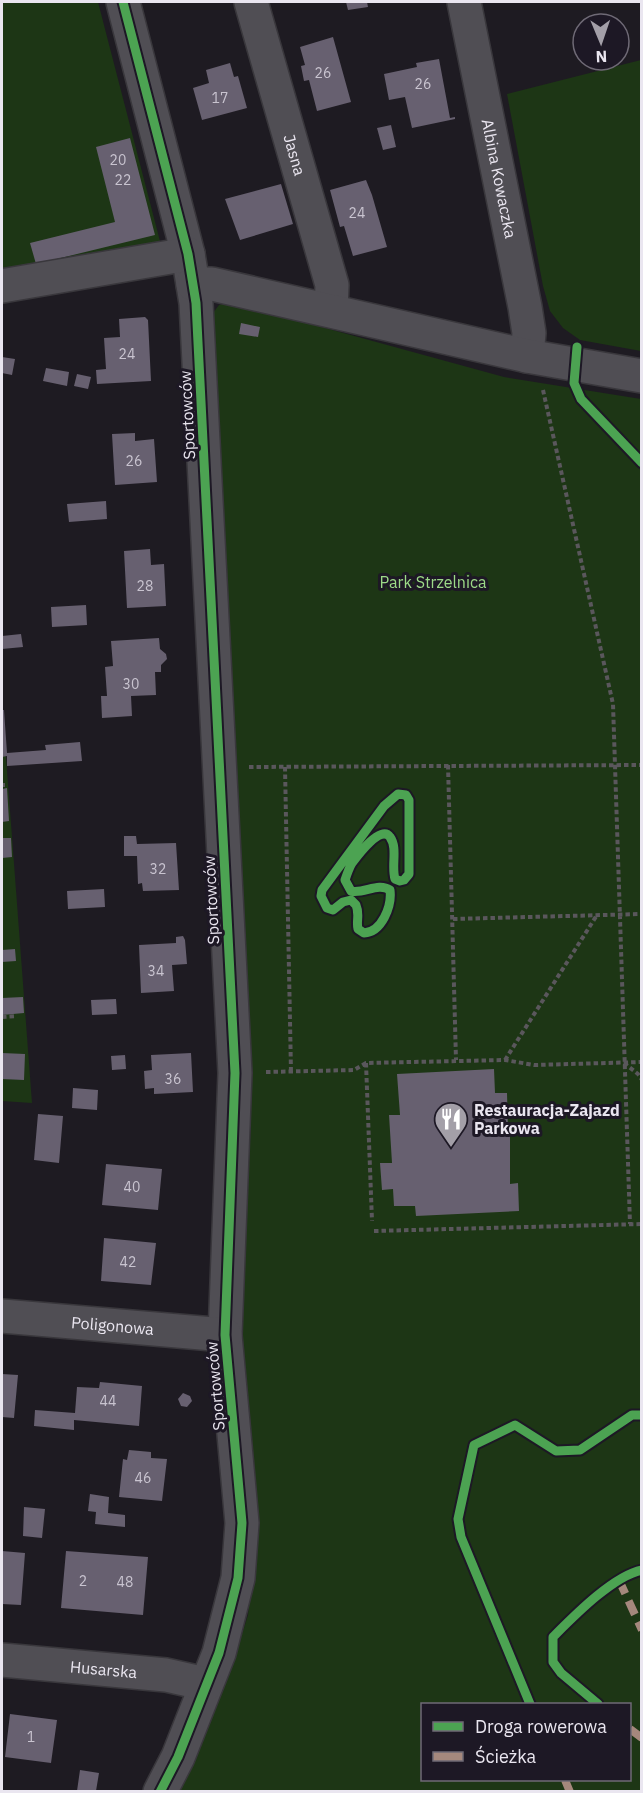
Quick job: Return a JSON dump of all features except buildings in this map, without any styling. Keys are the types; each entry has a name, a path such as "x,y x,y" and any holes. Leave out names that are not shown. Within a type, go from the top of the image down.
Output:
{"street":[{"name":"Sportowców","path":"123,2 190,269 198,339 235,1072 225,1335 242,1523 238,1578 219,1653 178,1757 160,1791"},
{"name":"Jasna","path":"251,2 332,285 331,310"},
{"name":"Albina Kowaczka","path":"464,2 529,333 549,360"},
{"path":"2,286 190,269 212,284 549,360 642,376"},
{"name":"Poligonowa","path":"2,1316 225,1335"},
{"name":"Husarska","path":"2,1660 166,1675 206,1684"}],"path":[{"path":"549,360 574,383 580,399 642,463"},
{"path":"549,360 543,390 613,704 630,1224"},
{"path":"448,765 456,1060"},
{"path":"220,767 642,765"},
{"path":"285,767 291,1072"},
{"path":"453,919 642,914"},
{"path":"505,1060 597,915"},
{"path":"2,1017 17,1016"},
{"path":"235,1072 354,1070 366,1063 456,1060 505,1060 534,1065 642,1062"},
{"path":"624,1062 642,1080"},
{"path":"366,1063 372,1221"},
{"path":"374,1231 642,1224"}],"green space":[{"path":"2,2 98,2 162,249 2,277"},
{"path":"642,60 641,351 580,340 563,328 550,311 543,286 507,94 594,72 631,72 631,63"},
{"name":"Park Strzelnica","path":"230,302 504,377 641,399 642,1791 173,1792 235,1656 248,1615 255,1551 243,1367 243,1293 251,1121 213,313 219,305"},
{"path":"2,704 32,1103 2,1101"}],"marked path":[{"path":"619,1580 642,1630"},
{"path":"631,1730 642,1738"},
{"path":"565,1781 570,1792"}],"cycle path":[{"path":"123,2 188,254 196,303 235,1073 225,1335 242,1523 238,1578 219,1653 178,1757 160,1792"},
{"path":"577,347 574,383 581,399 642,463"},
{"path":"398,794 406,795 409,800 409,874 404,880 395,879 392,841 386,834 381,834 370,842 355,859 345,880 351,891 381,887 390,890 389,903 381,923 370,932 364,933 358,929 356,905 351,900 343,902 333,910 327,908 321,896 322,890 384,806 398,794"},
{"path":"530,1703 461,1537 458,1519 474,1445 515,1425 556,1451 580,1450 632,1415 642,1415"},
{"path":"597,1703 561,1673 553,1662 553,1637 607,1588 642,1570"}],"place":[{"name":"Restauracja-Zajazd Parkowa","path":"451,1148"}]}
